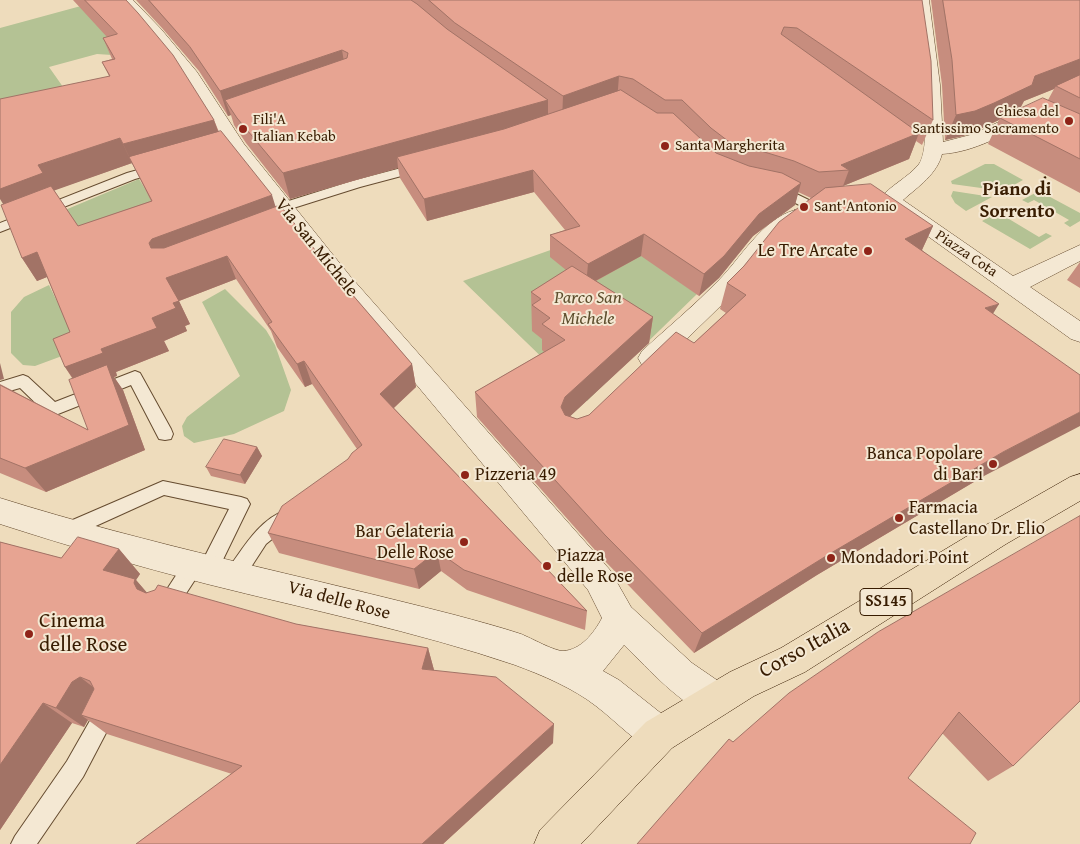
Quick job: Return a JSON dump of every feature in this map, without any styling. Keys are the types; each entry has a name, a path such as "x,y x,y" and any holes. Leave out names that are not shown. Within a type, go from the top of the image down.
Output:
{"main road":[{"name":"Corso Italia","path":"554,844 660,735 742,684 793,660 995,535 1080,486"}],"street":[{"name":"Via San Michele","path":"124,0 155,32 226,122 231,148 286,216 599,580 619,618"},
{"path":"921,0 934,108 926,154 968,143 1038,113"},
{"name":"Piazza Cota","path":"926,154 881,200 946,241 1080,333"},
{"path":"634,376 728,285 762,242 811,206 835,204"},
{"name":"Piazza Cota","path":"1013,286 1080,252"},
{"name":"Via delle Rose","path":"0,511 65,532 212,571 458,632 519,650 562,668 607,692 660,735"},
{"path":"562,668 592,659 610,638 619,618 680,675 714,700"}],"lane":[{"path":"286,216 356,184 435,164"},
{"path":"0,228 131,176 169,166"},
{"path":"768,186 781,190 811,206"},
{"path":"6,386 23,381 53,410 135,377 165,434"},
{"path":"65,532 163,488 241,504 212,571"},
{"path":"167,606 297,510"},
{"path":"23,844 75,769 107,710"}],"green space":[{"path":"103,0 112,55 97,54 49,67 75,104 0,122 0,28"},
{"path":"985,164 994,164 1023,180 1003,191 952,184 951,181"},
{"path":"139,179 159,211 88,245 65,210"},
{"path":"953,191 992,197 966,211 955,203 951,196"},
{"path":"1039,191 1080,213 1080,221 1070,227 1064,223 1069,220 1034,200 1028,203 1022,200"},
{"path":"1004,209 1009,212 1004,216 1039,237 1046,233 1052,236 1030,249 982,221"},
{"name":"Parco San Michele","path":"614,236 697,294 587,401 463,281 559,247"},
{"path":"49,285 75,338 62,356 35,366 23,365 11,353 11,312 24,297"},
{"path":"225,289 266,330 275,345 291,390 284,411 234,434 194,443 184,436 182,426 187,417 240,376 202,302"}],"building":[{"path":"85,0 126,0 173,55 214,120 123,144 120,138 38,165 43,173 0,189 0,99 110,76 102,62 115,59 103,38 117,34"},
{"path":"149,0 411,0 447,29 548,100 283,173 237,118 225,100 347,58 348,53 342,50 220,91 190,47"},
{"path":"429,0 922,0 931,61 933,120 797,28 784,27 781,34 919,133 841,165 849,170 819,172 794,161 728,141 711,128 682,100 665,100 633,79 619,76 563,96 455,23"},
{"path":"943,0 1080,0 1080,59 1035,76 1032,85 994,103 975,111 956,115 952,60"},
{"path":"1080,75 1080,98 1056,86"},
{"path":"621,90 657,113 673,113 716,153 749,166 782,173 801,183 759,214 724,256 704,274 644,234 588,264 550,235 580,226 533,170 424,199 397,157 504,129"},
{"path":"1043,98 1080,114 1080,159 1000,118"},
{"path":"221,131 272,195 152,239 149,243 151,248 164,248 280,205 326,264 412,364 380,394 587,611 464,570 437,551 414,569 268,533 282,506 348,459 362,445 304,361 297,364 268,324 272,322 227,256 166,278 179,301 173,303 176,308 152,318 157,328 101,349 103,353 65,367 53,339 70,332 37,252 22,258 1,205 51,186 78,226 152,201 129,157"},
{"path":"871,184 933,226 905,239 999,304 985,308 1080,375 1080,412 1003,452 831,553 702,633 605,535 475,392 565,340 542,324 550,318 532,305 541,299 531,292 572,266 653,317 565,397 561,407 565,415 577,419 589,415 676,332 694,343 746,295 727,283 744,266 779,222 825,188"},
{"path":"107,365 129,425 25,468 0,458 0,385 88,430 69,380"},
{"path":"224,439 257,447 240,475 206,467"},
{"path":"1080,516 1080,701 1013,766 959,712 908,778 976,833 970,844 637,844 729,739 733,742 789,693 878,632"},
{"path":"78,537 119,549 103,570 135,579 134,583 137,589 146,593 155,590 158,585 296,624 428,648 422,669 496,677 554,724 422,844 136,844 242,766 81,715 94,689 90,681 80,677 72,682 56,708 43,703 0,765 0,542 61,558"}],"place":[{"name":"Chiesa del Santissimo Sacramento","path":"1069,121"},
{"name":"Fili'A Italian Kebab","path":"243,129"},
{"name":"Santa Margherita","path":"665,146"},
{"name":"Sant'Antonio","path":"804,207"},
{"name":"Le Tre Arcate","path":"868,251"},
{"name":"Banca Popolare di Bari","path":"993,464"},
{"name":"Pizzeria 49","path":"465,475"},
{"name":"Farmacia Castellano Dr. Elio","path":"899,518"},
{"name":"Bar Gelateria Delle Rose","path":"464,542"},
{"name":"Mondadori Point","path":"831,558"},
{"name":"Piazza delle Rose","path":"547,566"},
{"name":"Cinema delle Rose","path":"29,634"}],"district":[{"name":"Piano di Sorrento","path":"1017,201"}]}
